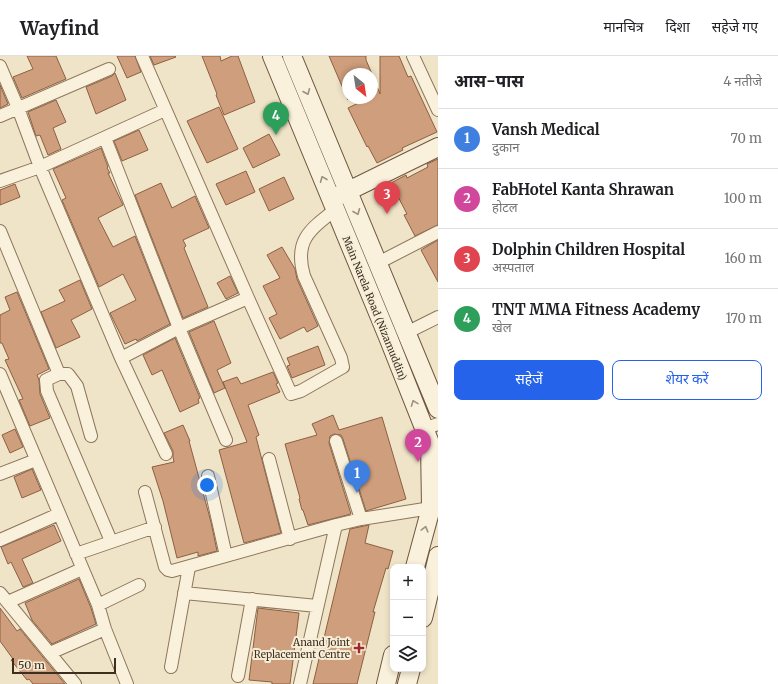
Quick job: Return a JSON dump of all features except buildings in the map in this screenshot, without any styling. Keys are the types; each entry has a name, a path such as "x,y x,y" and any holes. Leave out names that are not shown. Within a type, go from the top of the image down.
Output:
{"street":[{"path":"142,56 291,394 301,391 343,367 341,358 304,276 300,263 301,246 314,226 348,190 438,147"},
{"name":"Main Narela Road (Nizamuddin)","path":"272,56 333,205 431,426 430,508 416,564"},
{"name":"Main Narela Road (Nizamuddin)","path":"292,56 438,409"},
{"path":"413,56 438,110"},
{"path":"0,66 18,108 40,167 121,358 166,454"},
{"path":"0,116 110,70"},
{"path":"0,181 40,167 165,110"},
{"path":"105,138 179,328 226,440"},
{"path":"0,231 59,374"},
{"path":"378,263 438,232"},
{"path":"121,358 179,328 248,298"},
{"path":"406,333 438,317"},
{"path":"0,374 98,605 105,629 127,684"},
{"path":"91,436 77,386 68,374 59,374 46,380 47,391 111,541"},
{"path":"336,441 361,519"},
{"path":"269,459 290,539"},
{"path":"0,474 36,460"},
{"path":"208,476 226,556"},
{"path":"146,492 165,567 172,571 336,525 361,519 430,508"},
{"path":"0,540 59,514"},
{"path":"300,684 336,525"},
{"path":"76,554 155,527"},
{"path":"426,606 438,556"},
{"path":"172,667 189,567"},
{"path":"8,602 82,569"},
{"path":"98,605 139,585"},
{"path":"0,593 75,684"},
{"path":"184,593 318,606"},
{"path":"238,676 252,599"},
{"path":"50,653 105,629"},
{"path":"386,684 390,667"},
{"path":"407,684 410,672"}],"place":[{"name":"TNT MMA Fitness Academy","path":"276,135"},
{"name":"Dolphin Children Hospital","path":"387,214"},
{"name":"FabHotel Kanta Shrawan","path":"418,462"},
{"name":"Vansh Medical","path":"357,493"},
{"name":"Anand Joint Replacement Centre","path":"359,648"}]}
